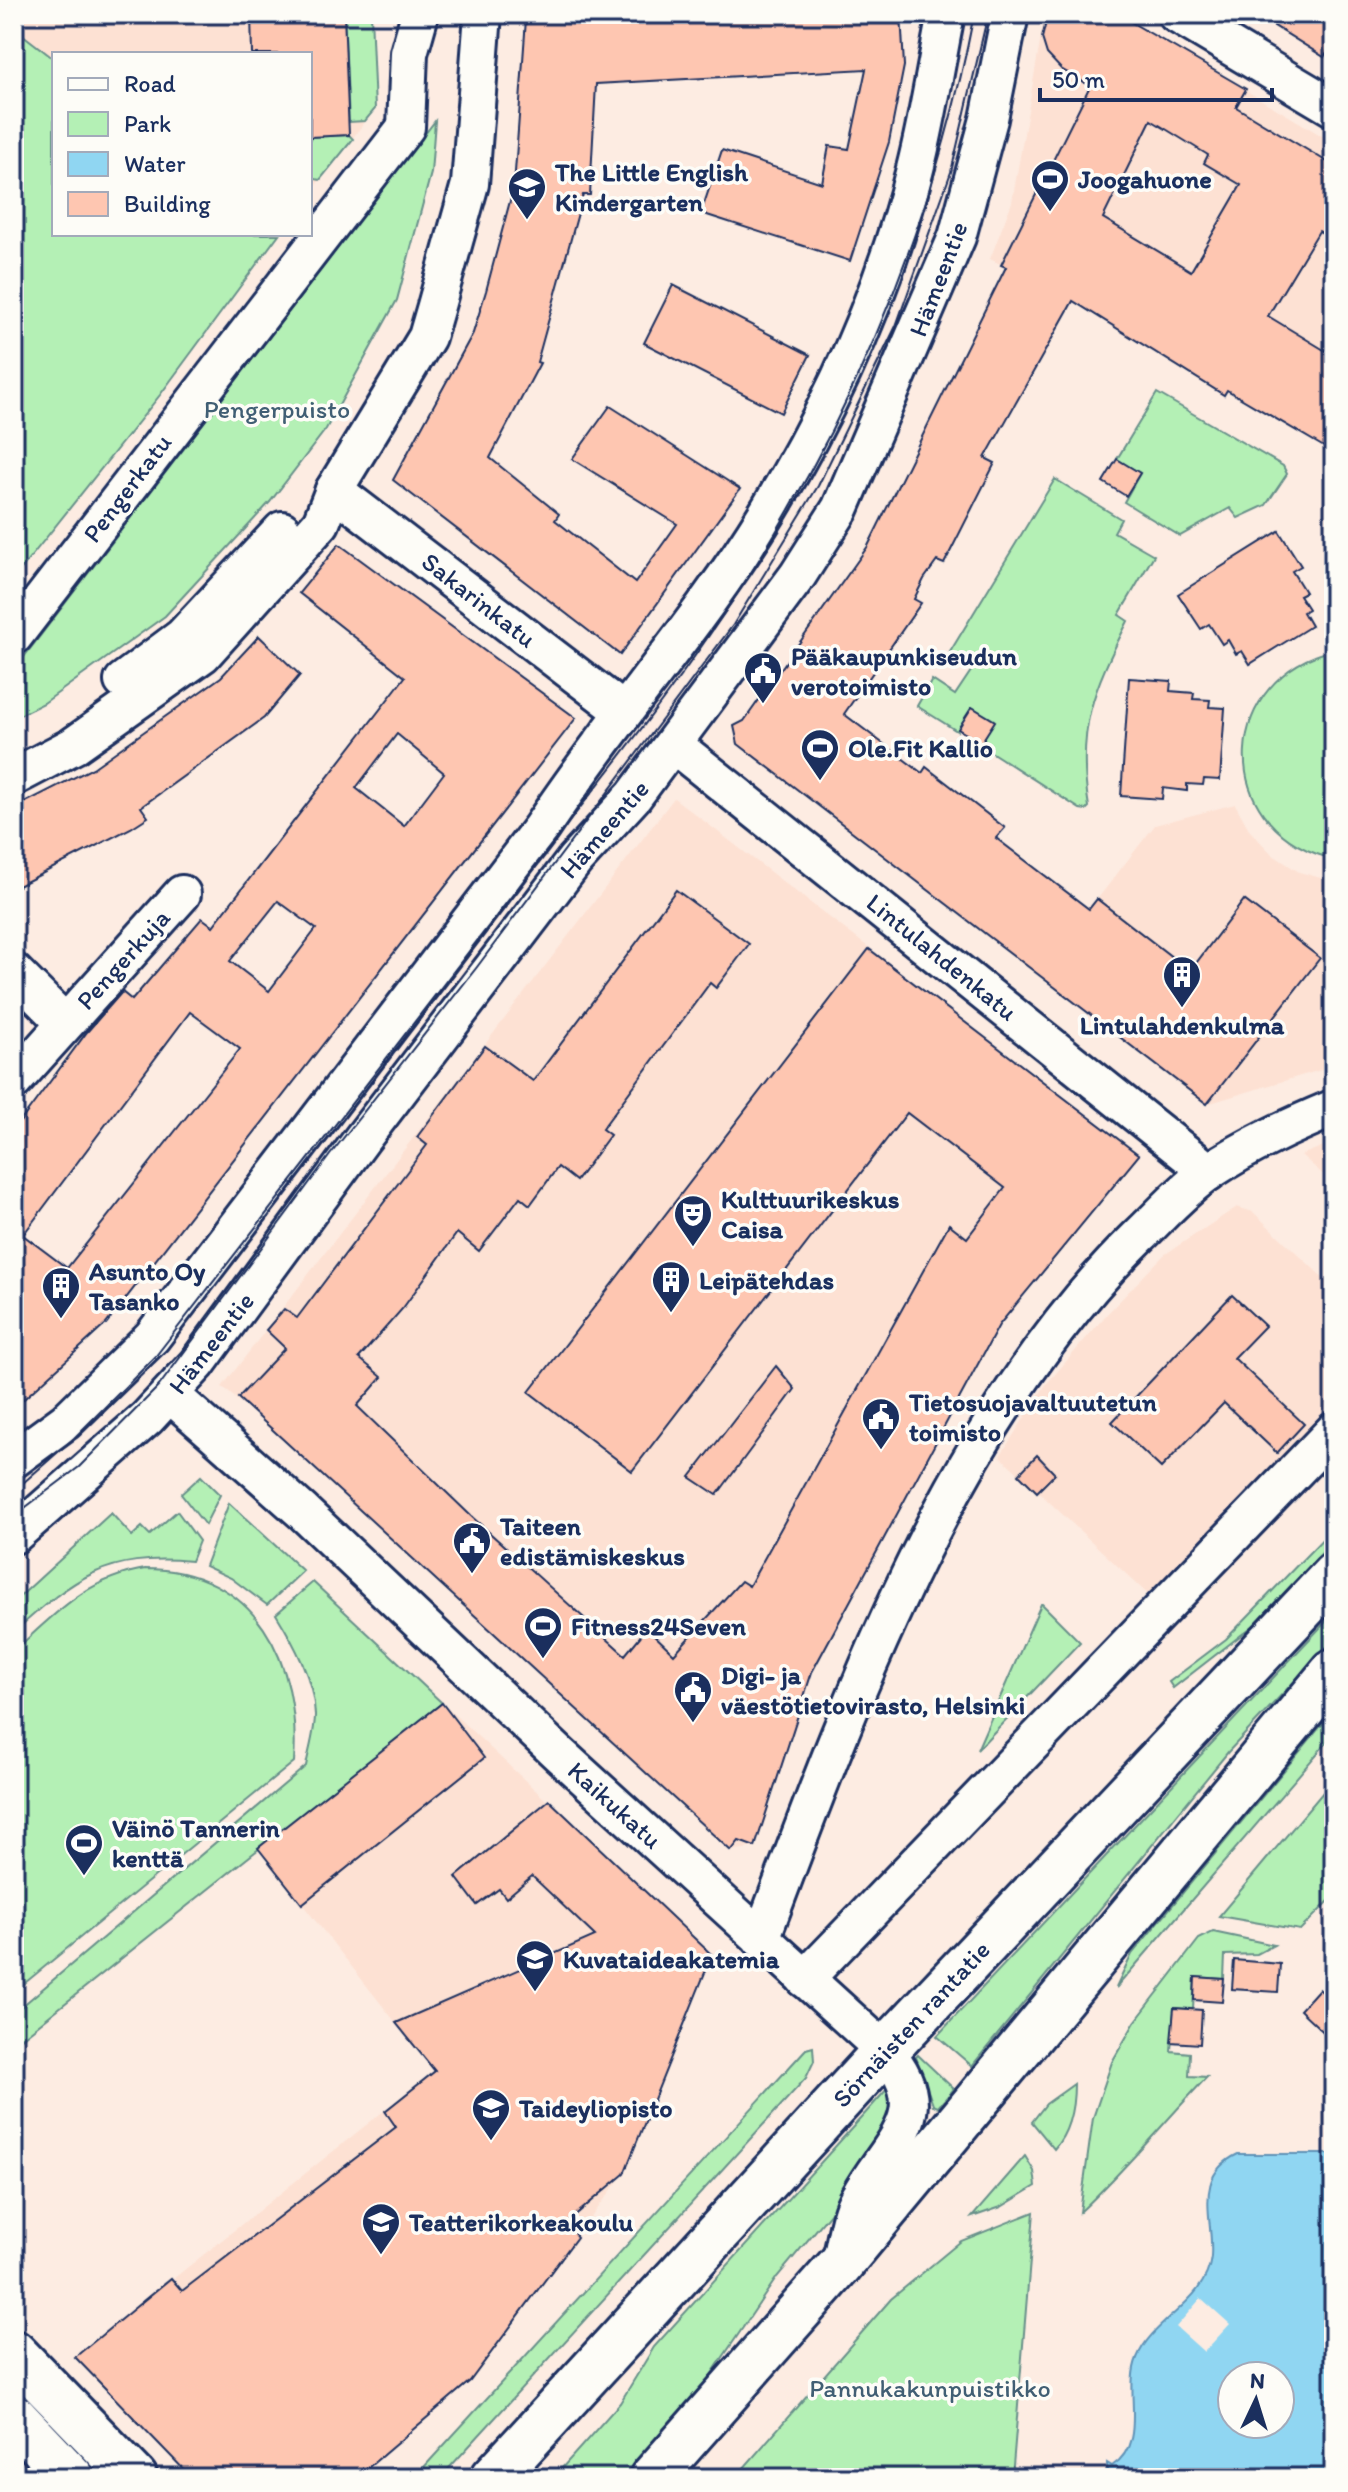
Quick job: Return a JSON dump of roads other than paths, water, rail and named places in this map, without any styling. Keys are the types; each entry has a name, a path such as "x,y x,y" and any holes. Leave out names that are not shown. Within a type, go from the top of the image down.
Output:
{"main road":[{"name":"Sörnäisten rantatie","path":"493,2478 885,2051 1334,1575"},
{"path":"652,2478 840,2265 1334,1671"},
{"path":"14,2353 135,2478"},
{"path":"14,2417 72,2478"}],"street":[{"name":"Pengerkatu","path":"14,636 406,127 409,53 420,14"},
{"path":"14,777 73,746 203,654 321,523 334,490 427,337 470,184 483,14"},
{"name":"Hämeentie","path":"14,1459 66,1421 152,1337 541,828 623,711 746,546 792,470 851,357 880,283 915,169 946,14"},
{"name":"Hämeentie","path":"14,1535 171,1395 575,860 634,796 674,745 804,565 840,509 957,237 989,119 1010,14"},
{"path":"1176,14 1334,108"},
{"path":"14,749 64,724 182,637 303,508 334,490"},
{"name":"Sakarinkatu","path":"334,490 623,711"},
{"name":"Lintulahdenkatu","path":"674,745 1209,1172"},
{"name":"Pengerkuja","path":"14,1081 182,894"},
{"name":"Pengerkuja","path":"14,972 65,1023"},
{"path":"761,1939 861,1679 958,1480 1091,1284 1209,1172 1270,1135 1334,1108"},
{"name":"Kaikukatu","path":"171,1395 235,1450 885,2051 907,2082 910,2096 907,2118 901,2138 857,2199 840,2265"},
{"path":"805,1979 1334,1431"}],"water":[{"path":"1238,2154 1334,2154 1334,2478 1107,2478 1107,2463 1112,2466 1130,2444 1133,2371 1137,2358 1155,2332 1200,2287 1207,2273 1211,2257 1208,2199 1215,2174"}],"tram line":[{"path":"14,1491 74,1438 155,1357 639,731 687,667 757,563 839,415 875,338 906,260 956,97 974,14"},
{"path":"14,1516 79,1467 159,1386 330,1155 477,967 733,625 818,486 896,326 951,172 988,14"}],"place":[{"name":"Joogahuone","path":"1050,213"},
{"name":"The Little English Kindergarten","path":"527,221"},
{"name":"Pääkaupunkiseudun verotoimisto","path":"763,705"},
{"name":"Ole.Fit Kallio","path":"820,782"},
{"name":"Lintulahdenkulma","path":"1182,1009"},
{"name":"Kulttuurikeskus Caisa","path":"693,1248"},
{"name":"Leipätehdas","path":"671,1314"},
{"name":"Asunto Oy Tasanko","path":"61,1320"},
{"name":"Tietosuojavaltuutetun toimisto","path":"881,1451"},
{"name":"Taiteen edistämiskeskus","path":"472,1575"},
{"name":"Fitness24Seven","path":"543,1660"},
{"name":"Digi- ja väestötietovirasto, Helsinki","path":"693,1724"},
{"name":"Väinö Tannerin kenttä","path":"84,1877"},
{"name":"Kuvataideakatemia","path":"535,1993"},
{"name":"Taideyliopisto","path":"491,2142"},
{"name":"Teatterikorkeakoulu","path":"381,2256"}],"park label":[{"name":"Pengerpuisto","path":"277,409"},
{"name":"Pannukakunpuistikko","path":"930,2388"}]}
